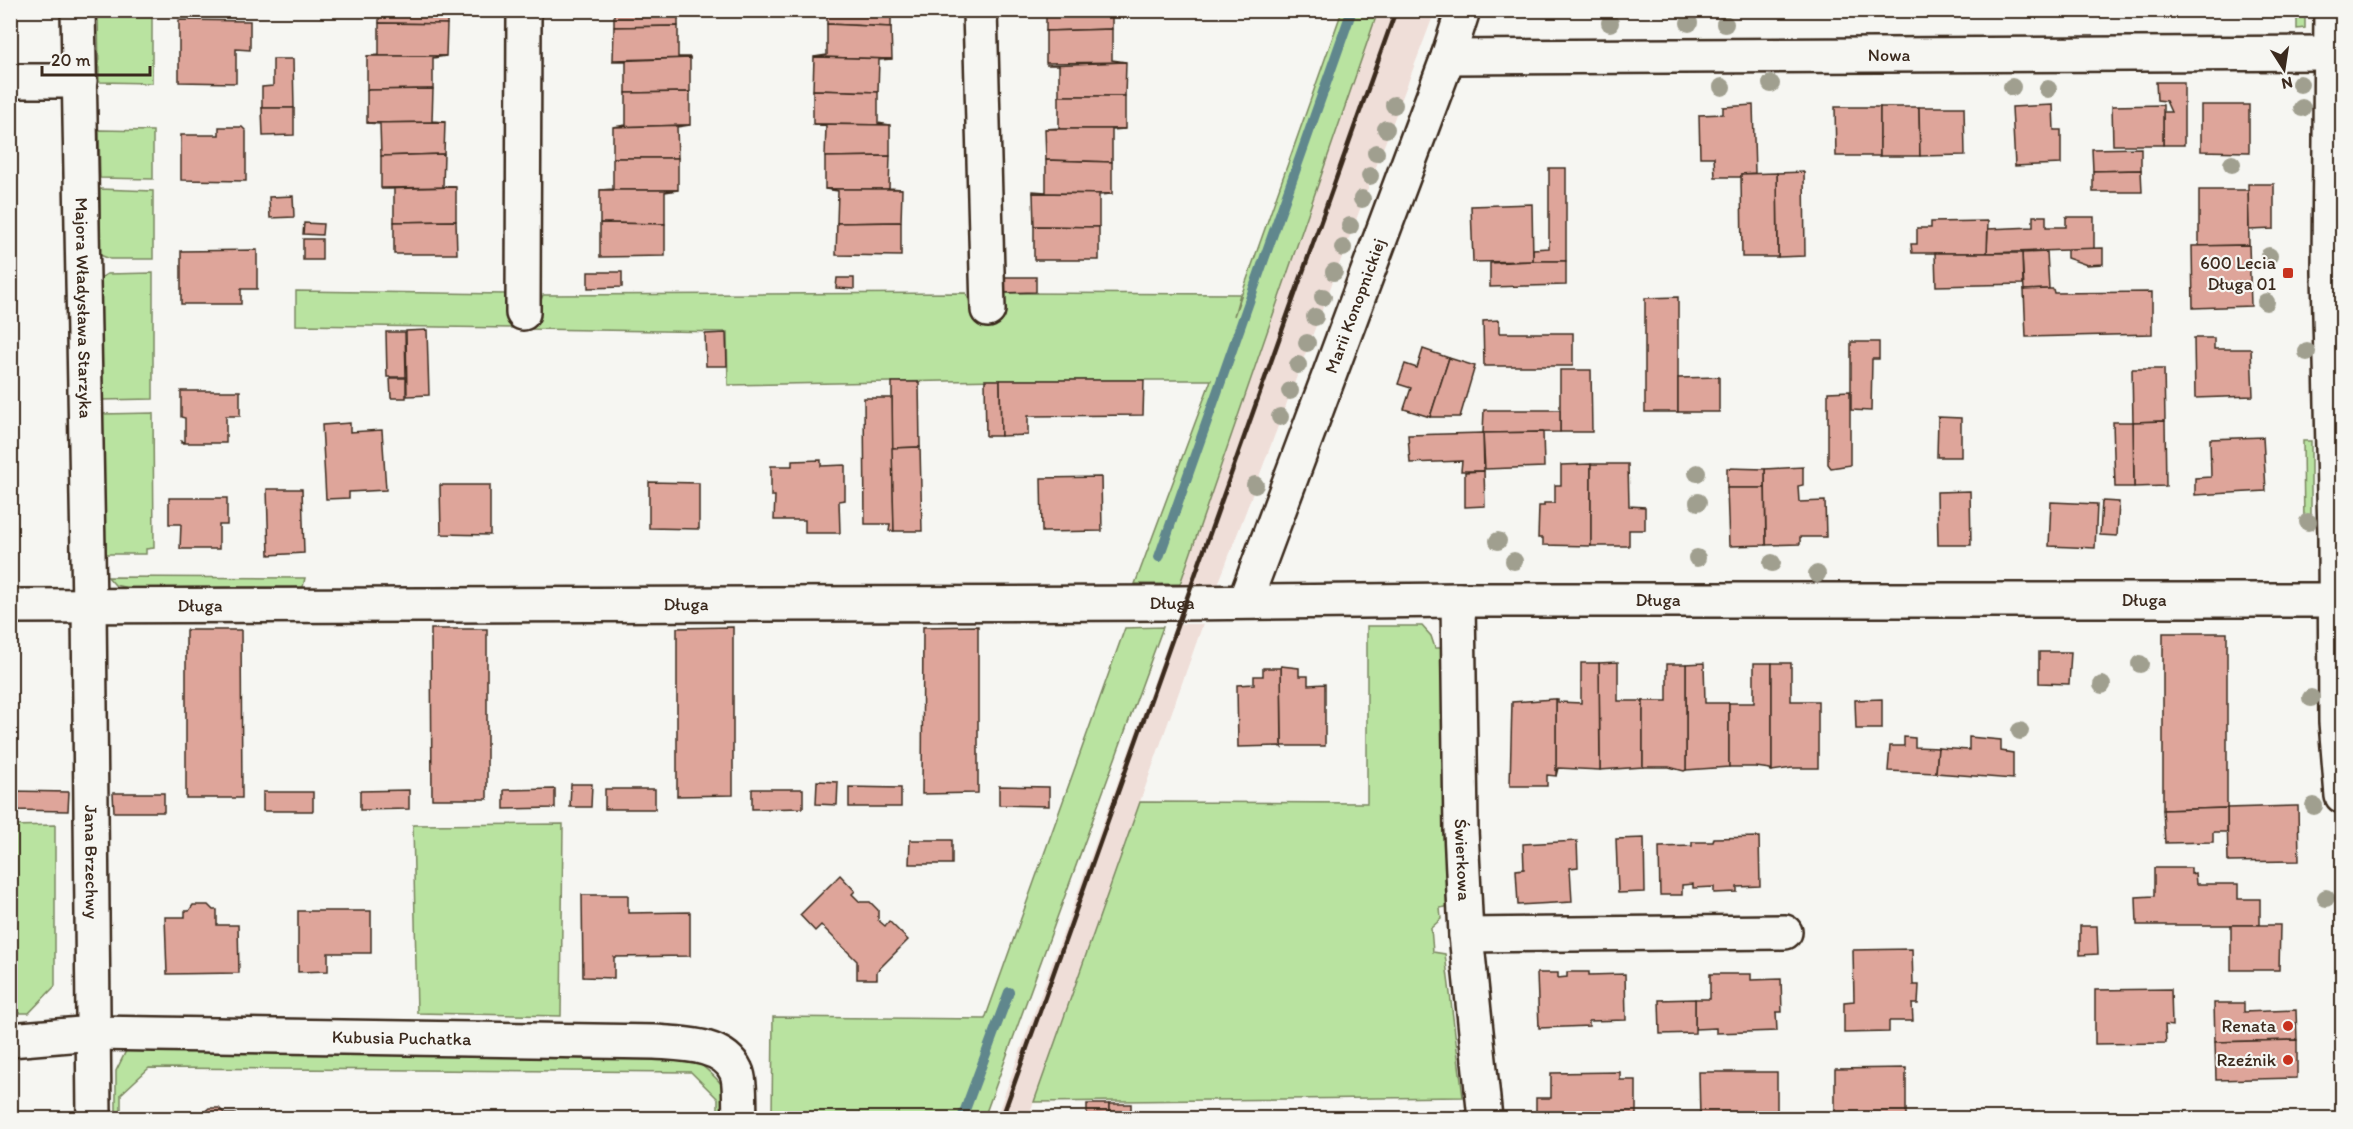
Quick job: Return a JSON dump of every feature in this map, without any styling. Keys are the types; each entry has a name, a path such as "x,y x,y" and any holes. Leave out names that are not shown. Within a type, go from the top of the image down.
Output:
{"street":[{"name":"Majora Władysława Starzyka","path":"78,10 89,606"},
{"path":"523,313 524,10"},
{"path":"980,10 988,310"},
{"name":"Marii Konopnickiej","path":"1245,602 1448,57 1463,10"},
{"path":"2331,10 2329,53 2336,322 2336,722 2343,796"},
{"name":"Nowa","path":"1448,57 2329,53"},
{"path":"10,81 80,81"},
{"name":"Długa","path":"10,606 1458,600 2335,600"},
{"name":"Świerkowa","path":"1458,600 1461,830 1466,935 1485,1119"},
{"name":"Jana Brzechwy","path":"89,606 94,1119"},
{"path":"1466,935 1785,932"},
{"name":"Kubusia Puchatka","path":"10,1040 93,1033 655,1042 695,1045 723,1056 737,1072 740,1119"}],"shaded area":[{"path":"1378,11 1435,11 1218,585 1180,584"},
{"path":"1175,624 1203,624 1028,1118 996,1118"}],"green space":[{"path":"98,11 152,11 152,83 99,82"},
{"path":"1342,11 1378,11 1180,584 1135,584 1211,380 1000,380 728,385 727,332 530,329 543,295 966,293 977,319 1002,293 1240,294 1234,316"},
{"path":"2297,11 2305,11 2305,28 2297,29"},
{"path":"99,130 153,131 153,179 100,178"},
{"path":"100,189 153,191 153,259 110,259 100,255"},
{"path":"153,273 153,399 101,400 99,279 107,274"},
{"path":"296,291 505,294 512,328 296,325"},
{"path":"153,413 154,548 146,549 146,554 102,554 101,414"},
{"path":"2303,441 2311,441 2311,526 2304,527"},
{"path":"108,577 305,578 303,587 128,588 115,585"},
{"path":"1367,626 1422,626 1431,636 1435,648 1445,648 1451,906 1440,908 1441,919 1431,928 1433,952 1445,954 1463,1097 1034,1102 1140,802 1367,803"},
{"path":"1163,627 984,1118 772,1118 773,1017 985,1019 1125,628"},
{"path":"563,824 561,1016 417,1013 413,825"},
{"path":"55,825 55,986 29,1013 11,1013 11,826"},
{"path":"150,1045 694,1059 710,1072 725,1090 733,1118 718,1118 718,1099 691,1072 149,1068 121,1094 121,1118 116,1118 116,1071 127,1049"}],"building":[{"path":"379,10 447,10 447,24 379,23"},
{"path":"614,10 678,10 678,26 614,27"},
{"path":"827,10 891,10 891,27 827,24"},
{"path":"1046,10 1112,10 1112,29 1046,31"},
{"path":"179,20 250,21 250,50 236,49 236,83 179,82"},
{"path":"379,23 447,24 446,56 367,56 379,55"},
{"path":"827,24 891,27 892,59 814,57 827,55"},
{"path":"678,26 678,57 690,58 613,60 614,27"},
{"path":"1112,29 1112,60 1126,62 1046,63 1046,31"},
{"path":"367,56 446,56 433,58 433,89 367,90"},
{"path":"814,57 892,59 879,60 878,92 813,90"},
{"path":"690,58 690,92 626,93 626,61 612,61"},
{"path":"273,59 293,59 294,108 262,108 262,87 273,86"},
{"path":"1126,62 1125,96 1059,96 1059,65 1046,65"},
{"path":"2156,82 2184,82 2184,145 2163,145 2163,112 2171,112 2166,101 2157,100"},
{"path":"433,89 432,121 445,122 367,123 367,90"},
{"path":"813,90 878,92 878,123 890,125 813,124"},
{"path":"690,92 690,125 613,127 626,125 626,93"},
{"path":"1059,96 1125,96 1125,129 1045,129 1059,128"},
{"path":"1753,105 1755,173 1741,174 1741,177 1715,177 1714,157 1700,157 1699,115 1723,114 1723,107"},
{"path":"2053,105 2054,130 2061,130 2061,164 2015,166 2012,107"},
{"path":"2163,105 2163,145 2113,145 2112,106"},
{"path":"2201,105 2249,105 2249,152 2201,151"},
{"path":"1835,107 1880,107 1880,156 1836,156"},
{"path":"1880,107 1919,107 1920,156 1880,156"},
{"path":"1919,107 1964,107 1965,155 1920,156"},
{"path":"262,108 294,108 294,135 263,136"},
{"path":"445,122 444,154 381,156 380,124 367,123"},
{"path":"813,124 890,125 890,156 825,157 826,126"},
{"path":"690,125 677,127 678,158 613,158 613,127"},
{"path":"219,127 242,127 246,131 246,181 181,180 181,135 219,135"},
{"path":"1045,129 1125,129 1112,130 1112,162 1046,160"},
{"path":"2141,148 2141,170 2093,171 2092,149"},
{"path":"444,154 443,186 456,187 381,188 381,156"},
{"path":"890,156 889,188 902,189 825,189 825,157"},
{"path":"613,158 678,158 678,190 600,190 613,189"},
{"path":"1046,160 1112,162 1112,194 1033,193 1033,191 1046,192"},
{"path":"1549,168 1566,168 1566,261 1533,261 1533,249 1549,248"},
{"path":"2141,170 2142,192 2093,192 2093,171"},
{"path":"1804,172 1805,256 1778,257 1777,173"},
{"path":"1777,173 1778,257 1742,257 1741,174"},
{"path":"2248,184 2274,184 2274,229 2249,230"},
{"path":"456,187 456,221 394,222 394,189 381,189"},
{"path":"825,189 902,189 901,222 837,223 838,191"},
{"path":"600,190 678,190 665,192 665,224 600,223"},
{"path":"2199,190 2248,190 2249,245 2199,246"},
{"path":"1033,193 1112,194 1099,195 1099,227 1034,226"},
{"path":"293,196 294,217 270,218 269,197"},
{"path":"1532,204 1533,261 1473,262 1471,206"},
{"path":"2033,216 2046,216 2046,227 2066,227 2066,217 2094,217 2094,249 1987,253 1988,229 2033,227"},
{"path":"456,221 457,254 394,254 394,222"},
{"path":"1988,221 1987,253 1912,253 1911,244 1917,244 1917,228 1931,228 1931,222"},
{"path":"901,222 901,256 836,255 837,223"},
{"path":"304,223 323,224 322,235 303,234"},
{"path":"600,223 665,224 665,256 600,257"},
{"path":"1034,226 1099,227 1099,260 1034,260"},
{"path":"303,239 322,239 322,260 303,260"},
{"path":"2249,245 2251,306 2193,308 2192,246"},
{"path":"2103,248 2103,264 2087,265 2067,258 2067,249"},
{"path":"257,250 257,289 241,289 241,304 181,304 181,251"},
{"path":"2047,252 2049,289 2024,290 2022,253"},
{"path":"1935,253 2022,253 2023,284 1936,286"},
{"path":"1566,261 1566,285 1490,287 1490,263"},
{"path":"588,272 622,272 622,287 588,288"},
{"path":"1001,277 1036,277 1036,292 1002,293"},
{"path":"837,278 854,278 854,289 836,288"},
{"path":"2053,289 2054,293 2152,292 2152,334 2026,337 2024,290"},
{"path":"1678,297 1678,412 1645,412 1645,298"},
{"path":"1499,320 1499,333 1573,333 1573,366 1484,366 1483,321"},
{"path":"427,330 429,395 407,396 406,331"},
{"path":"386,332 405,332 406,377 387,377"},
{"path":"726,333 727,366 706,366 705,334"},
{"path":"2194,338 2214,338 2214,349 2251,349 2253,396 2195,398"},
{"path":"1851,342 1879,342 1879,359 1872,359 1871,411 1851,410"},
{"path":"1423,349 1449,358 1430,417 1404,409 1411,388 1398,384 1405,364 1417,368"},
{"path":"1449,358 1475,366 1460,417 1430,417"},
{"path":"2132,369 2164,369 2165,421 2133,422"},
{"path":"1560,370 1591,370 1592,432 1560,432"},
{"path":"1719,377 1719,412 1678,412 1678,378"},
{"path":"390,378 406,378 406,398 391,398"},
{"path":"985,380 1000,380 1001,436 986,436"},
{"path":"1000,380 1144,380 1143,415 1028,416 1028,435 1001,436"},
{"path":"892,382 919,382 920,447 892,448"},
{"path":"181,391 240,391 240,416 226,416 226,443 181,443 181,441 185,442 185,418 181,417"},
{"path":"1850,391 1850,465 1831,468 1828,464 1828,392"},
{"path":"864,398 892,398 894,531 889,531 890,524 865,524"},
{"path":"1484,410 1560,410 1560,432 1483,433"},
{"path":"1938,417 1961,418 1961,457 1937,457"},
{"path":"2165,421 2166,486 2134,487 2133,422"},
{"path":"2113,422 2133,422 2134,487 2115,487"},
{"path":"350,423 350,432 382,430 386,490 349,492 349,498 326,499 322,425"},
{"path":"1543,432 1544,467 1485,469 1483,433"},
{"path":"1483,433 1484,471 1461,471 1462,461 1410,463 1408,435"},
{"path":"2263,437 2266,491 2195,495 2195,478 2211,477 2210,439"},
{"path":"920,447 922,531 894,531 892,448"},
{"path":"821,460 821,466 845,465 845,500 839,501 840,533 805,533 805,520 774,520 775,496 771,496 771,466 792,466 792,461"},
{"path":"1591,464 1591,546 1543,545 1543,538 1538,538 1539,506 1544,506 1544,503 1555,503 1555,485 1561,485 1561,465"},
{"path":"1591,464 1628,464 1629,506 1645,507 1645,530 1629,530 1629,546 1591,546"},
{"path":"1803,467 1803,485 1798,486 1799,502 1825,501 1826,537 1800,537 1800,544 1766,545 1765,469"},
{"path":"1727,468 1765,469 1765,488 1727,488"},
{"path":"1484,471 1485,506 1465,507 1465,472"},
{"path":"1101,477 1102,531 1042,532 1041,478"},
{"path":"649,482 699,483 699,529 649,528"},
{"path":"440,485 490,485 490,535 441,534"},
{"path":"1727,488 1765,488 1766,545 1729,546"},
{"path":"267,489 302,489 304,553 269,555"},
{"path":"1970,491 1971,545 1938,545 1937,492"},
{"path":"169,498 227,498 227,525 219,525 219,549 180,549 181,524 169,524"},
{"path":"2102,501 2119,502 2117,536 2100,535"},
{"path":"2051,502 2097,504 2095,548 2049,546"},
{"path":"978,626 978,793 922,794 923,627"},
{"path":"733,627 733,795 677,796 677,628"},
{"path":"431,629 487,629 487,799 432,799"},
{"path":"186,630 241,630 242,798 186,798"},
{"path":"2163,633 2227,633 2227,808 2163,810"},
{"path":"2039,652 2071,652 2069,684 2039,683"},
{"path":"1618,662 1618,701 1643,701 1643,767 1600,770 1599,663"},
{"path":"1581,663 1599,663 1600,770 1558,768 1556,776 1556,699 1558,702 1581,703"},
{"path":"1704,663 1705,703 1729,703 1729,767 1686,770 1686,664"},
{"path":"1754,663 1772,663 1772,771 1756,767 1729,767 1729,703 1754,703"},
{"path":"1772,663 1791,663 1791,701 1818,701 1818,768 1772,771"},
{"path":"1667,664 1686,664 1686,770 1684,771 1669,767 1643,767 1643,701 1667,701"},
{"path":"1281,666 1299,668 1299,676 1308,676 1308,685 1325,684 1325,746 1282,746 1282,748"},
{"path":"1281,666 1282,748 1280,746 1238,747 1237,685 1254,684 1254,676 1263,676 1263,668 1280,668"},
{"path":"1556,699 1556,776 1547,775 1547,786 1510,786 1512,702"},
{"path":"1882,699 1882,729 1856,729 1855,700"},
{"path":"1904,737 1915,738 1915,747 1938,748 1936,773 1888,771 1890,746 1904,746"},
{"path":"1969,737 2001,740 2001,751 2013,753 2013,779 1936,773 1938,748 1969,750"},
{"path":"817,781 838,782 837,805 816,804"},
{"path":"571,784 592,784 591,807 570,807"},
{"path":"999,786 1049,787 1049,806 999,805"},
{"path":"849,787 901,788 901,807 849,807"},
{"path":"555,789 555,808 504,809 504,790"},
{"path":"605,789 655,789 655,809 605,809"},
{"path":"752,789 803,789 803,808 752,809"},
{"path":"409,790 409,809 360,810 360,791"},
{"path":"10,791 69,792 68,811 10,810"},
{"path":"263,792 313,792 313,811 263,811"},
{"path":"113,793 164,793 164,812 114,812"},
{"path":"2298,806 2299,861 2228,862 2227,808"},
{"path":"2227,808 2227,832 2213,832 2213,842 2165,843 2163,810"},
{"path":"1759,837 1760,886 1737,887 1737,892 1714,893 1714,887 1693,888 1693,884 1682,885 1682,895 1660,895 1659,847 1692,846 1692,842 1713,842 1714,838"},
{"path":"1644,838 1645,892 1618,893 1616,839"},
{"path":"910,840 952,840 952,864 909,864"},
{"path":"1577,841 1578,867 1570,868 1572,902 1518,905 1516,870 1524,869 1523,844"},
{"path":"2154,868 2191,868 2191,874 2195,873 2196,884 2238,884 2238,899 2260,899 2260,925 2137,925 2136,897 2154,896"},
{"path":"840,875 855,891 852,894 860,902 870,902 878,910 878,920 885,926 889,921 908,940 877,971 877,979 857,979 857,961 821,925 815,931 800,915"},
{"path":"582,895 628,895 628,913 690,912 690,956 614,957 614,978 583,977"},
{"path":"193,905 208,905 213,910 217,910 217,925 238,925 239,973 167,974 165,917 185,917 185,911 189,911"},
{"path":"298,911 371,911 371,953 328,953 328,971 298,972"},
{"path":"2231,925 2280,925 2279,970 2231,970"},
{"path":"2080,926 2097,926 2098,954 2080,955"},
{"path":"1912,949 1913,985 1919,985 1918,1004 1912,1004 1913,1021 1889,1021 1889,1032 1844,1033 1844,1002 1854,1001 1853,950"},
{"path":"1567,972 1589,972 1589,975 1625,974 1626,1020 1589,1021 1589,1026 1539,1028 1537,973 1558,973 1558,978 1567,977"},
{"path":"1710,974 1751,974 1751,980 1781,979 1782,1012 1776,1012 1777,1031 1716,1033 1716,1028 1695,1029 1695,999 1710,999"},
{"path":"2171,989 2172,1026 2165,1025 2166,1043 2095,1044 2095,990"},
{"path":"1695,999 1695,1033 1660,1034 1659,1000"},
{"path":"2214,1003 2244,1003 2244,1012 2296,1010 2297,1040 2215,1042"},
{"path":"2297,1040 2297,1078 2216,1080 2215,1042"},
{"path":"1906,1068 1906,1117 1835,1118 1835,1069"},
{"path":"1620,1072 1620,1080 1636,1080 1636,1118 1536,1118 1536,1098 1551,1098 1551,1073"},
{"path":"1699,1072 1777,1072 1777,1118 1751,1118 1751,1114 1732,1114 1732,1118 1700,1118"},
{"path":"1087,1104 1109,1104 1109,1118 1087,1118"},
{"path":"1109,1104 1131,1104 1131,1118 1109,1118"},
{"path":"209,1108 219,1108 225,1114 235,1114 235,1118 184,1118 184,1114 202,1114"}],"waterway":[{"path":"1159,557 1352,10"},
{"path":"962,1118 1009,992"}],"railway":[{"path":"1002,1118 1396,10"}],"place":[{"name":"600 Lecia Długa 01","path":"2288,273"},
{"name":"Renata","path":"2288,1026"},
{"name":"Rzeźnik","path":"2288,1060"}]}
